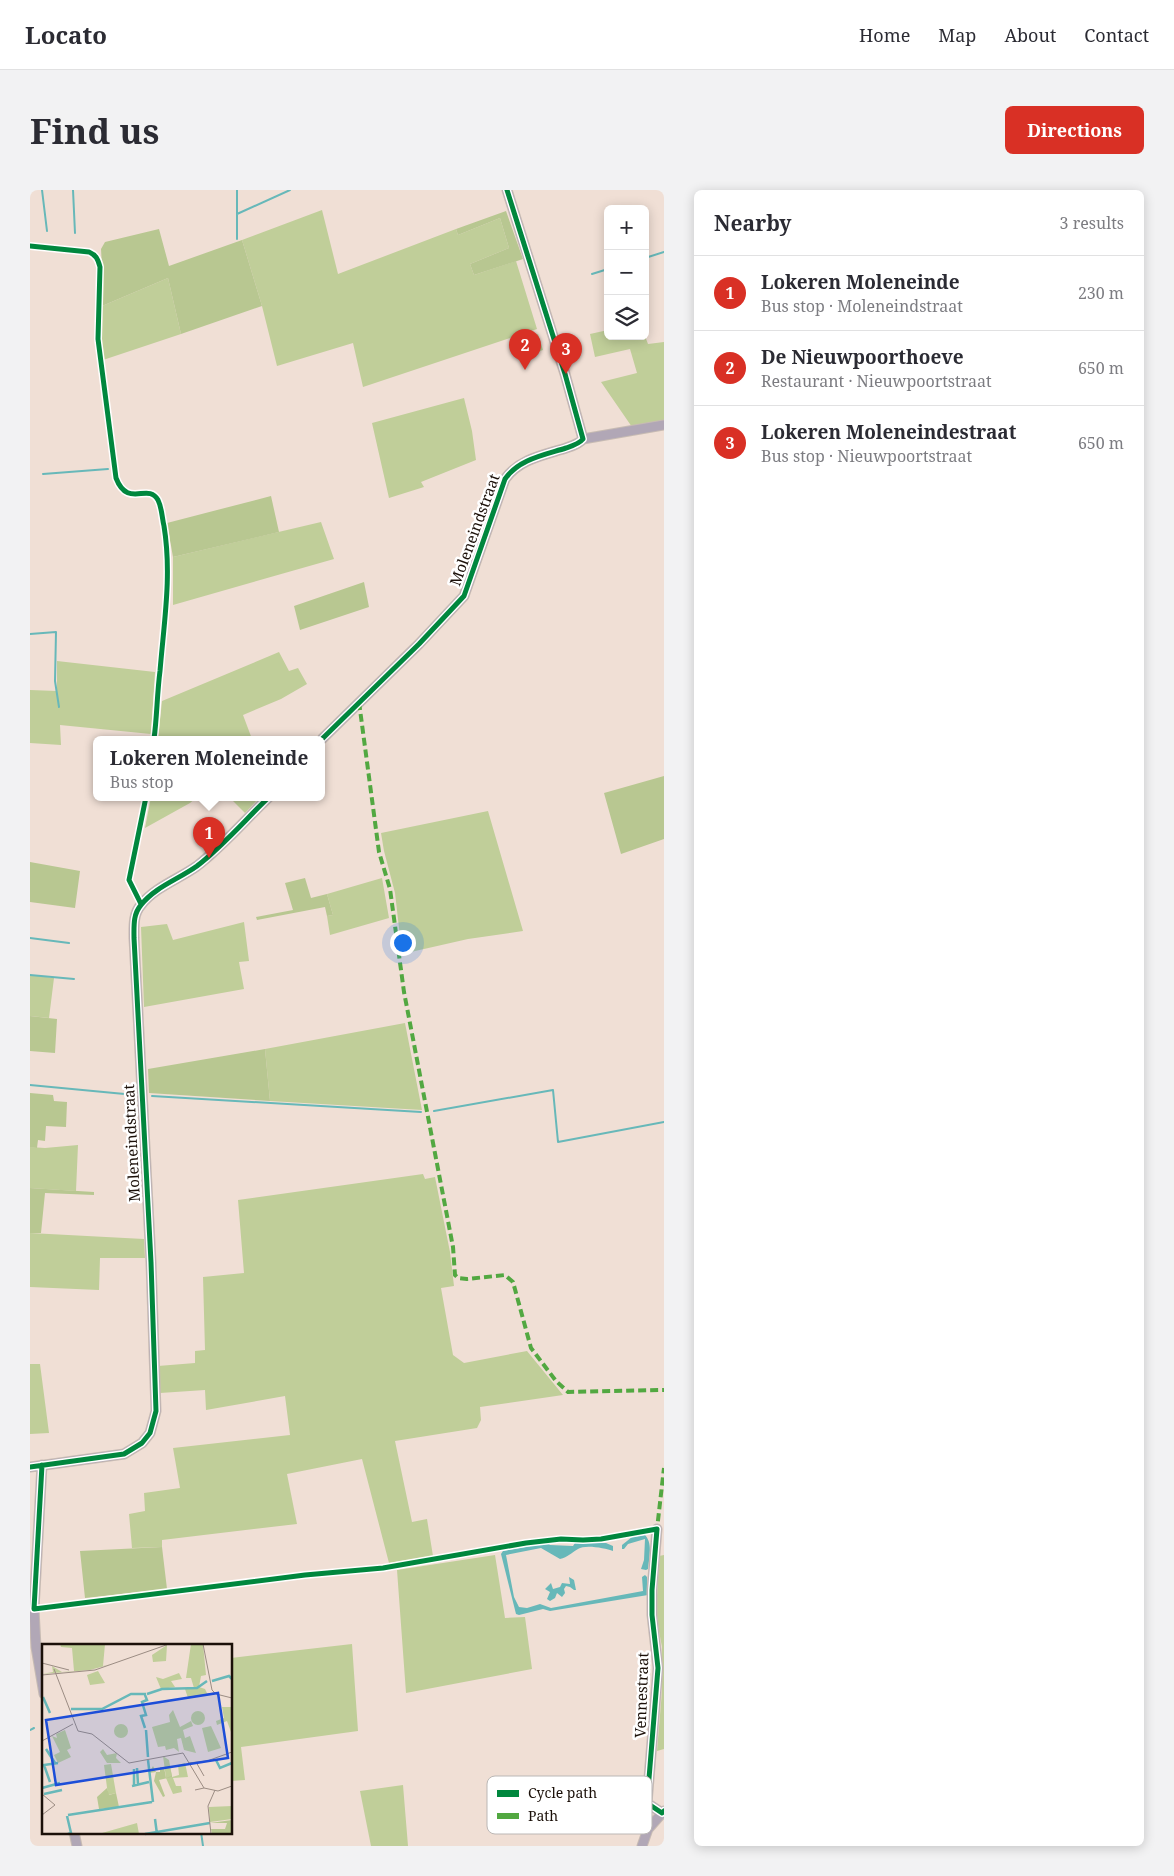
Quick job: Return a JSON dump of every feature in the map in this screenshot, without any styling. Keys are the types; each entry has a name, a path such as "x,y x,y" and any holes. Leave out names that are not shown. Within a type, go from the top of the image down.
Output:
{"street":[{"path":"507,190 565,374 583,439"},
{"name":"Moleneindstraat","path":"325,736 419,644 464,596 505,479 516,466 569,447 583,439 590,440 664,425"},
{"name":"Moleneindstraat","path":"42,1465 124,1454 142,1443 150,1433 154,1422 156,1411 151,1262 135,946 137,909 147,898 196,867 208,857 264,801"},
{"path":"30,1467 42,1465 34,1538 36,1647 42,1682"},
{"name":"Vennestraat","path":"649,1776 658,1668 652,1614 657,1529"},
{"path":"652,1806 663,1812 652,1824"},
{"path":"642,1846 646,1834"}],"green space":[{"path":"322,210 338,274 456,229 458,235 500,218 509,248 470,264 474,275 516,261 537,329 363,387 353,343 277,366 262,306 242,240"},
{"path":"506,211 523,259 474,275 470,264 509,248 500,218 458,235 456,229"},
{"path":"159,229 169,266 242,240 262,306 181,334 168,278 102,306 101,249 105,242"},
{"path":"168,278 181,334 103,360 101,340 102,306"},
{"path":"604,331 604,340 646,340 648,344 664,342 664,420 632,427 601,382 637,373 630,349 595,357 590,334"},
{"path":"538,334 543,350 522,357 513,351 510,343"},
{"path":"464,398 472,431 476,460 421,482 424,487 389,498 372,423"},
{"path":"271,496 279,532 173,557 167,523"},
{"path":"321,522 334,559 173,605 173,557"},
{"path":"364,582 369,607 300,630 294,606"},
{"path":"279,652 289,671 298,668 307,684 281,699 243,715 251,736 158,736 162,701"},
{"path":"57,661 155,672 151,734 60,725 61,745 30,743 30,690 57,691"},
{"path":"664,776 664,839 621,854 604,793"},
{"path":"150,801 192,801 190,803 145,828"},
{"path":"233,801 256,801 245,813"},
{"path":"488,811 523,931 468,939 402,954 395,893 381,833"},
{"path":"30,862 80,871 75,908 30,902"},
{"path":"305,878 311,898 327,894 333,915 327,916 325,907 257,920 256,917 293,910 285,883"},
{"path":"382,878 389,918 330,935 327,916 333,915 327,894"},
{"path":"244,922 249,961 239,962 244,989 144,1007 141,927 167,924 173,940"},
{"path":"30,975 54,978 49,1018 30,1016"},
{"path":"30,1016 57,1019 55,1053 30,1051"},
{"path":"405,1023 422,1110 270,1101 265,1049"},
{"path":"265,1049 270,1101 149,1093 148,1069"},
{"path":"30,1093 53,1095 54,1101 67,1102 66,1127 46,1126 45,1141 38,1140 37,1148 30,1147"},
{"path":"78,1145 76,1191 30,1188 30,1147 45,1148"},
{"path":"423,1174 425,1179 435,1177 450,1252 454,1286 441,1288 453,1355 464,1363 527,1351 563,1395 480,1407 481,1420 477,1428 395,1441 412,1522 427,1519 433,1556 389,1563 362,1459 287,1474 297,1524 162,1540 162,1547 132,1548 129,1514 145,1511 144,1493 180,1488 173,1448 290,1435 285,1396 206,1410 205,1390 160,1393 158,1366 195,1363 195,1351 205,1350 203,1277 244,1273 238,1200"},
{"path":"30,1188 94,1192 94,1195 45,1193 41,1233 30,1233"},
{"path":"30,1233 144,1239 145,1258 100,1258 99,1290 30,1287"},
{"path":"30,1364 40,1364 49,1433 30,1434"},
{"path":"162,1547 167,1589 85,1598 80,1551"},
{"path":"495,1555 505,1618 525,1617 532,1669 406,1693 397,1570"},
{"path":"664,1555 664,1749 657,1751 662,1691 662,1647 656,1616 659,1556"},
{"path":"352,1644 358,1731 241,1747 245,1780 232,1781 232,1658"},
{"path":"403,1785 408,1846 371,1846 360,1791"}],"water":[{"path":"645,1535 649,1542 650,1551 648,1569 646,1570 641,1569 644,1560 645,1539 628,1544 622,1549 622,1545 632,1537"},
{"path":"548,1543 550,1545 573,1546 575,1543 606,1543 613,1546 613,1551 585,1547 560,1559 541,1548 506,1555 514,1597 519,1607 527,1608 540,1604 551,1608 643,1591 642,1577 645,1575 647,1577 648,1595 550,1611 543,1609 519,1615 516,1614 501,1554 503,1551"},
{"path":"569,1577 574,1580 576,1590 566,1586 562,1597 557,1593 555,1598 550,1601 547,1599 550,1592 545,1589 551,1583 553,1589 560,1587 562,1583 570,1584"}],"waterway":[{"path":"42,190 47,231"},
{"path":"73,190 75,233"},
{"path":"237,190 237,239"},
{"path":"237,214 290,190"},
{"path":"649,257 664,252"},
{"path":"592,274 604,270"},
{"path":"43,474 108,469"},
{"path":"30,634 56,632 55,681 59,707"},
{"path":"30,938 69,943"},
{"path":"30,975 74,979"},
{"path":"30,1085 135,1095"},
{"path":"434,1111 553,1090 558,1142 664,1122"},
{"path":"152,1096 421,1112"},
{"path":"30,1730 34,1728"},
{"path":"201,1834 203,1846"}],"marked path":[{"path":"359,702 379,852 390,889 404,992 453,1247 455,1275 458,1278 467,1279 505,1275 513,1282 531,1348 556,1381 568,1392 664,1390"},
{"path":"653,1530 657,1529 664,1468"}],"cycle path":[{"path":"325,736 419,644 464,596 505,479 511,472 525,462 573,446 583,439 565,374 507,190"},
{"path":"30,246 89,252 93,254 100,267 98,339 116,478 126,492 154,495 160,506 164,526 167,580 154,736"},
{"path":"141,904 129,880 145,801"},
{"path":"30,1467 124,1454 142,1443 150,1433 156,1411 151,1262 134,938 135,916 138,909 153,893 190,871 207,858 265,801"},
{"path":"42,1465 34,1609 305,1575 383,1568 526,1543 561,1539 601,1539 657,1529 652,1615 658,1668 649,1776"},
{"path":"652,1806 662,1813 664,1811"}],"place":[{"name":"De Nieuwpoorthoeve","path":"525,370"},
{"name":"Lokeren Moleneindestraat","path":"566,374"},
{"name":"Lokeren Moleneinde","path":"209,858"}]}
